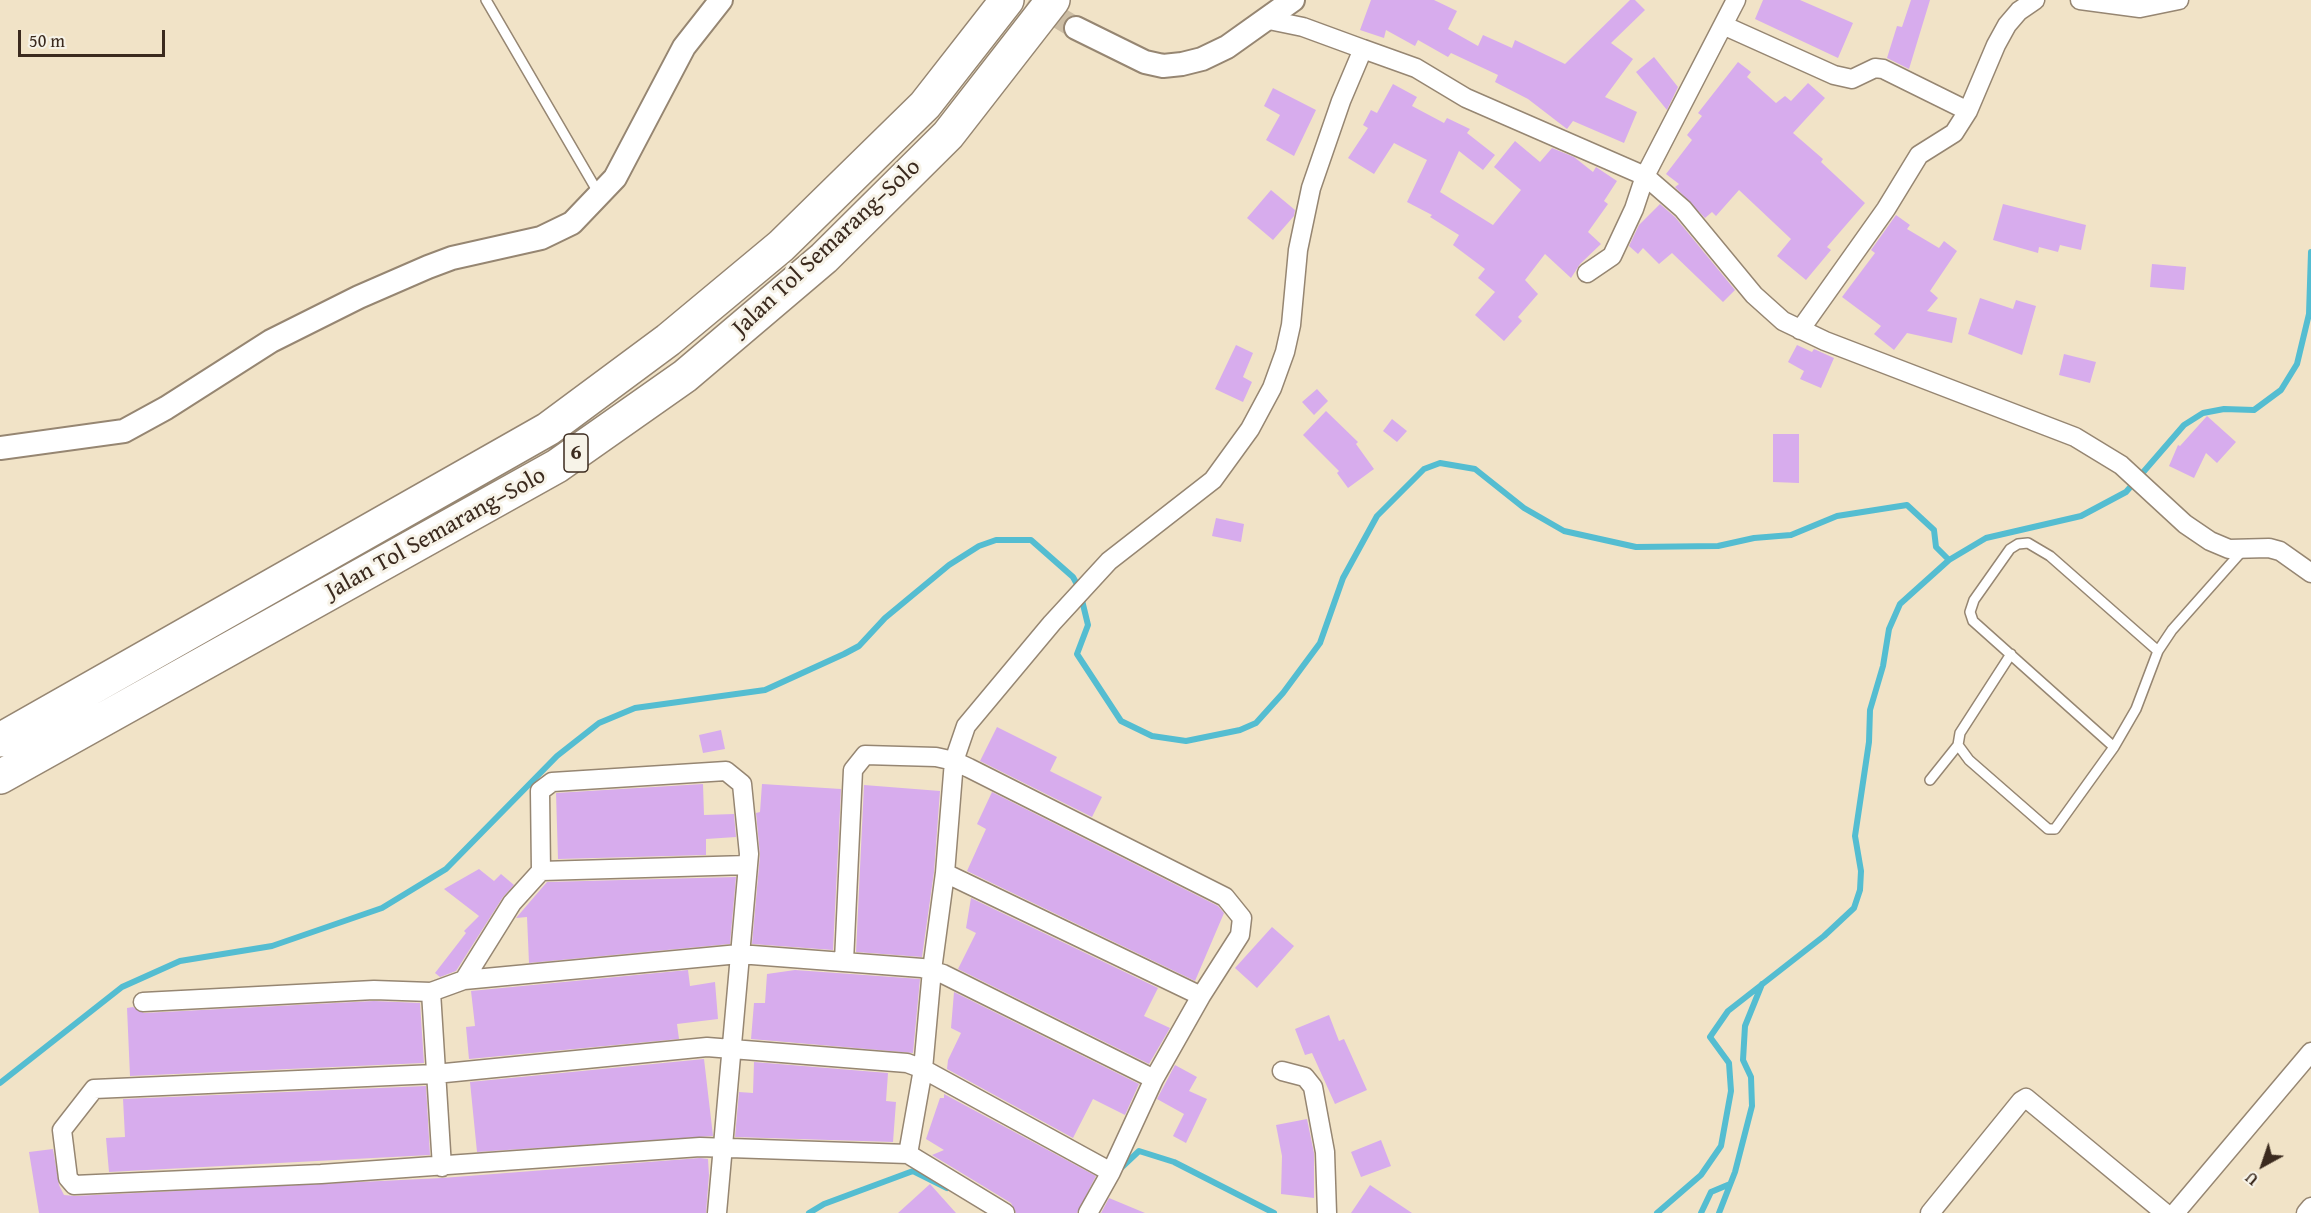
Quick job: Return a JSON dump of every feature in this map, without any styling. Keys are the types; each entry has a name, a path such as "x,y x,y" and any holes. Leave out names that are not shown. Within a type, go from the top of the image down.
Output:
{"highway":[{"name":"Jalan Tol Semarang–Solo","path":"0,740 548,429 668,340 781,246 925,105 1007,0"},
{"name":"Jalan Tol Semarang–Solo","path":"0,777 557,466 685,376 824,258 948,135 1053,0"}],"street":[{"path":"0,448 124,431 314,318 428,267 550,235 572,224 600,196 625,164 684,48 721,0"},
{"path":"1076,28 1145,62 1163,66 1202,59 1269,20 1293,0"},
{"path":"1587,273 1612,256 1634,209 1645,176 1725,26 1736,0"},
{"path":"1800,330 1886,209 1919,155 1953,133 1968,111 2007,25 2019,11 2035,0"},
{"path":"2080,0 2140,8 2179,0"},
{"path":"1269,20 1303,27 1416,68 1466,98 1645,176 1683,209 1770,310 1800,330 2075,437 2121,465 2197,533 2220,546 2243,550 2269,548 2280,551 2311,573"},
{"path":"1725,26 1834,75 1852,79 1875,68 1883,69 1968,111"},
{"path":"908,1154 923,1069 932,970 945,873 954,761 966,726 1080,593 1137,537 1213,480 1263,407 1279,371 1291,325 1298,250 1311,188 1341,101 1363,49"},
{"path":"844,961 853,770 865,755 936,757 954,761 1225,897 1242,918 1240,935 1201,996 1154,1078 1111,1172 1088,1213"},
{"path":"464,980 512,903 541,871 540,791 546,784 726,771 742,784 745,794 749,854 721,1147 717,1213"},
{"path":"541,871 748,865"},
{"path":"945,873 961,878 1201,996"},
{"path":"143,1002 374,990 431,992 464,980 739,954 844,961 932,970 1154,1078"},
{"path":"431,992 442,1167"},
{"path":"1005,1213 908,1154 721,1147 616,1152 442,1167 74,1185 68,1178 62,1134 65,1125 93,1089 435,1074 707,1047 907,1063 923,1069 1111,1172"},
{"path":"2175,1213 2311,1052"},
{"path":"1282,1071 1305,1077 1313,1087 1325,1152 1327,1213"},
{"path":"1930,1213 2021,1101 2026,1098 2165,1213"},
{"path":"2306,1213 2311,1207"}],"lane":[{"path":"486,0 600,196"},
{"path":"2114,747 1973,621 1970,612 1974,600 2010,549 2018,544 2028,543 2050,556 2158,651"},
{"path":"1958,745 1969,760 2048,829 2055,829 2061,824 2114,747 2136,709 2158,651 2180,621 2243,550"},
{"path":"1930,780 1958,745 1960,734 2011,654"}],"building":[{"path":"1371,0 1434,0 1457,11 1448,29 1478,46 1483,35 1512,48 1515,40 1565,64 1630,0 1635,0 1645,10 1611,43 1633,59 1605,97 1637,112 1624,143 1573,121 1567,129 1528,99 1495,82 1498,75 1451,53 1448,57 1418,40 1415,46 1386,30 1384,38 1360,30"},
{"path":"1763,0 1800,0 1853,23 1838,58 1755,19"},
{"path":"1911,0 1930,0 1909,69 1887,58 1897,26 1902,27"},
{"path":"1654,57 1678,87 1667,110 1636,72"},
{"path":"1738,62 1751,72 1747,77 1776,103 1785,96 1791,101 1808,83 1825,98 1793,133 1823,159 1821,162 1865,203 1827,247 1831,250 1806,280 1777,256 1791,239 1739,190 1716,216 1712,212 1705,218 1675,187 1679,184 1666,174 1692,140 1687,135 1702,116 1698,113"},
{"path":"1393,84 1417,97 1412,106 1444,123 1447,118 1470,129 1467,133 1495,155 1483,170 1459,151 1440,192 1493,225 1521,190 1494,167 1515,141 1540,162 1552,148 1574,157 1593,172 1596,167 1617,181 1604,201 1608,204 1588,232 1601,244 1580,264 1571,278 1545,254 1525,280 1538,294 1518,317 1522,321 1504,341 1475,315 1495,292 1478,278 1485,269 1453,245 1459,235 1430,217 1432,215 1407,202 1427,160 1394,143 1374,174 1348,158 1368,128 1363,125 1371,110 1377,113"},
{"path":"1273,88 1316,110 1294,156 1266,140 1280,115 1264,106"},
{"path":"1271,190 1295,210 1294,216 1273,240 1247,218"},
{"path":"1660,204 1675,217 1735,290 1723,302 1672,253 1659,264 1643,248 1638,254 1629,246 1639,225"},
{"path":"2003,204 2086,225 2081,250 2060,245 2058,252 2039,247 2038,253 1993,240"},
{"path":"1896,215 1910,225 1907,229 1939,248 1944,241 1957,251 1930,291 1938,298 1927,311 1957,318 1952,343 1907,333 1894,350 1874,334 1881,326 1842,297 1875,253 1871,250"},
{"path":"2152,264 2186,267 2184,290 2150,287"},
{"path":"1980,298 2013,309 2016,300 2036,306 2022,355 1968,334"},
{"path":"1236,345 1253,353 1243,377 1252,382 1243,402 1215,389"},
{"path":"1797,345 1812,352 1814,349 1834,358 1821,388 1800,379 1804,371 1788,362"},
{"path":"2064,354 2096,362 2090,383 2059,375"},
{"path":"1317,389 1328,401 1314,415 1302,402"},
{"path":"1326,411 1358,442 1356,444 1374,469 1348,488 1337,473 1339,471 1303,435"},
{"path":"2207,416 2236,442 2217,463 2206,453 2194,478 2169,466 2178,445 2180,446"},
{"path":"1392,419 1407,431 1397,442 1383,431"},
{"path":"1773,434 1799,434 1799,483 1773,482"},
{"path":"1216,518 1244,524 1241,542 1212,536"},
{"path":"997,727 1057,757 1050,771 1102,797 1092,817 980,761"},
{"path":"721,730 725,749 703,753 699,735"},
{"path":"703,784 704,815 734,814 736,837 706,839 706,855 558,859 556,793"},
{"path":"762,784 841,789 833,950 752,944 760,855 756,813 760,812"},
{"path":"864,785 940,791 934,872 922,957 856,952"},
{"path":"992,792 1218,906 1224,913 1195,981 967,871 986,829 977,824"},
{"path":"479,869 494,881 501,874 514,885 503,897 456,971 440,977 435,973 466,933 464,931 479,916 444,889"},
{"path":"736,877 730,944 529,963 527,917 516,918 547,882"},
{"path":"971,898 1158,988 1144,1016 1170,1028 1149,1064 958,969 976,933 966,928"},
{"path":"1272,927 1294,946 1257,988 1235,968"},
{"path":"688,970 690,986 715,982 718,1019 677,1024 679,1039 469,1059 466,1027 475,1026 471,991"},
{"path":"795,970 920,979 913,1053 751,1039 754,1003 765,1003 767,974"},
{"path":"954,992 1139,1084 1125,1115 1093,1099 1073,1138 947,1069 948,1060 961,1033 951,1028"},
{"path":"374,1001 420,1003 424,1063 130,1076 127,1008 133,1007 144,1013"},
{"path":"1329,1015 1339,1041 1344,1039 1367,1090 1335,1104 1312,1053 1305,1055 1295,1029"},
{"path":"704,1059 713,1136 477,1152 470,1082"},
{"path":"754,1062 888,1073 886,1101 896,1102 893,1142 735,1137 739,1092 753,1093"},
{"path":"1175,1065 1197,1077 1189,1091 1207,1099 1186,1143 1173,1136 1184,1114 1157,1099"},
{"path":"426,1086 430,1155 109,1172 106,1138 125,1137 123,1099"},
{"path":"944,1094 1096,1176 1077,1213 1016,1213 1011,1203 932,1155 944,1150 926,1139 940,1098 944,1098"},
{"path":"1307,1119 1314,1153 1314,1198 1281,1194 1282,1156 1276,1125"},
{"path":"1381,1140 1391,1166 1361,1177 1351,1152"},
{"path":"53,1149 59,1185 64,1195 75,1196 442,1178 700,1158 708,1159 709,1175 706,1213 39,1213 29,1152"},
{"path":"930,1184 956,1213 898,1213"},
{"path":"1370,1185 1412,1213 1351,1213"},
{"path":"1109,1198 1145,1213 1101,1213"}],"waterway":[{"path":"1657,1213 1701,1175 1721,1146 1731,1091 1729,1063 1710,1037 1728,1011 1824,936 1854,908 1860,890 1861,871 1855,836 1869,742 1870,710 1883,666 1889,629 1900,604 1949,560 1986,538 2081,516 2126,492 2184,425 2203,413 2224,409 2254,410 2281,390 2297,364 2309,314 2311,252"},
{"path":"0,1083 122,987 180,961 272,946 382,908 446,869 557,756 599,723 635,708 765,690 844,654 859,646 885,618 949,565 979,546 996,540 1031,540 1073,577 1079,588 1088,625 1077,654 1121,721 1152,736 1186,741 1240,730 1256,723 1283,693 1320,643 1343,578 1377,516 1424,469 1440,463 1475,469 1524,508 1564,531 1636,547 1718,546 1754,538 1791,535 1837,516 1907,505 1934,530 1936,547 1949,560"},
{"path":"1719,1213 1735,1172 1752,1106 1751,1077 1743,1060 1745,1026 1762,984"},
{"path":"1122,1167 1139,1151 1174,1162 1274,1213"},
{"path":"809,1213 824,1204 913,1171 947,1188"},
{"path":"1701,1213 1711,1192 1730,1184"}],"tunnel":[{"path":"1029,0 1076,28"}]}
